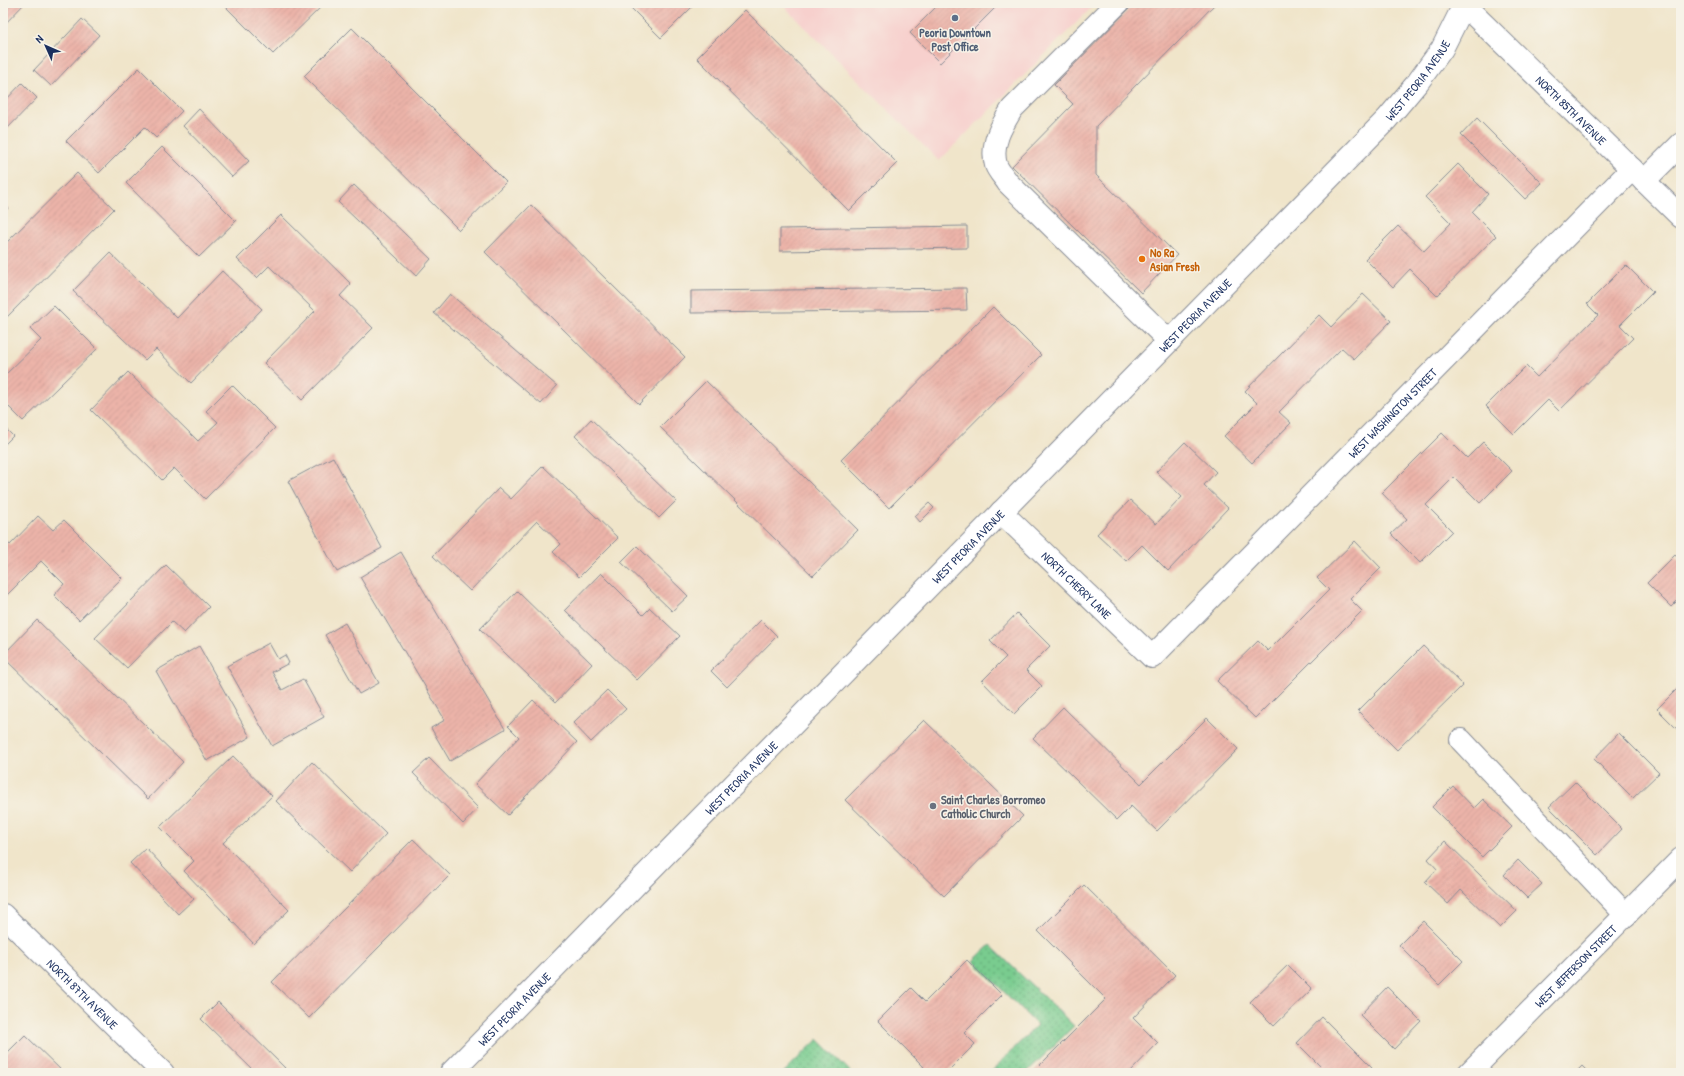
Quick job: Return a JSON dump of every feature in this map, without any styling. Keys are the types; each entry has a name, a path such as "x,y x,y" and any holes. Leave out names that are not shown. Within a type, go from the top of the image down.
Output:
{"street":[{"path":"1118,3 1012,109 1000,128 995,144 996,165 1008,183 1169,341"},
{"name":"WEST PEORIA AVENUE","path":"451,1073 1387,119 1418,82 1442,49 1464,4"},
{"name":"NORTH 85TH AVENUE","path":"1464,4 1681,217"},
{"name":"WEST WASHINGTON STREET","path":"1152,657 1638,175 1681,144"},
{"name":"NORTH CHERRY LANE","path":"1001,512 1152,657"},
{"path":"1461,740 1626,915"},
{"name":"WEST JEFFERSON STREET","path":"1469,1073 1681,859"},
{"name":"NORTH 87TH AVENUE","path":"3,915 163,1073"}],"shaded area":[{"path":"781,3 1096,3 939,161"}],"green space":[{"path":"990,945 1074,1026 1026,1073 990,1073 1037,1025 973,961"},
{"path":"818,1039 852,1073 783,1073"}],"building":[{"path":"3,3 25,3 3,26"},
{"path":"222,3 325,3 273,54"},
{"path":"626,3 696,3 661,38"},
{"name":"Peoria Downtown Post Office","path":"940,3 1000,3 940,63 910,33"},
{"path":"1135,3 1216,3 1096,126 1096,175 1177,255 1141,293 1012,166 1073,104 1054,85"},
{"path":"745,10 897,163 849,211 697,58"},
{"path":"82,19 99,35 51,86 34,70"},
{"path":"352,28 506,182 459,230 304,76"},
{"path":"139,68 182,111 156,138 145,127 99,173 66,141"},
{"path":"22,83 37,98 3,133 3,103"},
{"path":"199,109 249,161 232,177 183,126"},
{"path":"1477,118 1542,183 1525,199 1461,135"},
{"path":"162,147 236,221 199,257 126,183"},
{"path":"1458,164 1488,194 1472,212 1496,236 1437,296 1410,269 1393,287 1365,259 1398,226 1424,251 1451,223 1425,197"},
{"path":"77,173 114,209 3,321 3,246"},
{"path":"354,185 431,259 416,276 338,202"},
{"path":"3,203 8,208 3,214"},
{"path":"531,205 685,357 639,404 485,252"},
{"path":"281,215 351,284 340,296 373,328 302,400 264,363 315,311 269,266 257,278 237,259"},
{"path":"967,226 967,248 780,251 780,229"},
{"path":"110,253 177,318 222,271 262,309 191,383 156,349 145,360 73,291"},
{"path":"1626,265 1653,292 1620,325 1633,338 1559,411 1548,400 1514,434 1486,406 1526,366 1537,377 1598,315 1587,304"},
{"path":"966,288 967,310 691,313 691,291"},
{"path":"450,294 557,386 541,404 434,313"},
{"path":"1363,294 1391,321 1354,359 1342,348 1279,412 1291,423 1252,463 1224,436 1257,403 1245,391 1319,315 1331,327"},
{"path":"54,306 97,349 23,421 3,401 3,377 41,340 30,329"},
{"path":"993,307 1041,355 889,508 841,460"},
{"path":"128,372 198,441 218,422 206,411 232,385 275,428 205,499 174,468 162,480 91,410"},
{"path":"706,381 858,530 813,576 660,427"},
{"path":"591,419 676,501 659,518 575,436"},
{"path":"3,426 13,436 3,446"},
{"path":"1442,433 1467,458 1483,442 1512,471 1480,503 1454,477 1426,505 1452,531 1420,563 1391,534 1407,519 1382,493"},
{"path":"1185,442 1216,472 1204,485 1228,508 1168,571 1142,545 1126,561 1097,534 1130,500 1156,524 1182,497 1156,472"},
{"path":"333,457 382,548 337,572 288,481"},
{"path":"543,466 618,538 579,577 553,552 561,544 537,521 470,591 433,556 499,488 511,499"},
{"path":"929,503 934,508 920,522 915,516"},
{"path":"38,516 53,530 64,520 122,578 79,620 54,595 64,584 41,561 3,599 3,545 7,542 10,545"},
{"path":"1355,541 1381,568 1350,599 1362,611 1255,718 1217,681 1258,641 1268,651 1329,590 1317,578"},
{"path":"637,546 688,596 672,611 621,562"},
{"path":"401,552 505,729 450,761 431,728 445,720 360,577"},
{"path":"1675,555 1681,561 1681,597 1671,607 1647,583"},
{"path":"166,565 209,607 184,633 172,622 127,668 95,638"},
{"path":"601,573 643,615 650,608 680,636 637,680 565,610"},
{"path":"517,591 592,664 556,702 480,629"},
{"path":"1017,613 1050,646 1026,670 1042,686 1014,714 982,681 1006,657 990,641"},
{"path":"37,620 183,762 148,799 3,657 3,655"},
{"path":"761,620 777,636 727,687 711,671"},
{"path":"345,623 379,683 359,694 325,635"},
{"path":"269,643 278,659 285,655 289,663 272,672 282,690 303,679 324,717 272,746 227,666"},
{"path":"199,646 250,737 207,761 156,671"},
{"path":"1423,646 1463,685 1397,750 1358,711"},
{"path":"1681,685 1681,733 1657,709"},
{"path":"607,690 626,709 591,742 573,723"},
{"path":"533,700 577,742 508,815 475,784 519,737 508,726"},
{"path":"1063,707 1141,784 1207,718 1238,749 1157,831 1131,806 1117,820 1033,738"},
{"name":"Saint Charles Borromeo Catholic Church","path":"924,720 1023,816 944,896 845,800"},
{"path":"1619,733 1659,773 1633,798 1594,759"},
{"path":"233,756 272,796 223,843 289,910 254,944 184,871 194,861 160,827"},
{"path":"429,758 478,808 463,824 413,773"},
{"path":"312,762 386,834 350,872 276,801"},
{"path":"1575,782 1622,829 1597,855 1549,807"},
{"path":"1453,786 1474,808 1483,799 1512,827 1482,857 1432,807"},
{"path":"413,839 450,875 309,1018 272,982"},
{"path":"1445,841 1517,911 1500,928 1461,890 1448,904 1425,882 1437,869 1428,859"},
{"path":"146,848 194,899 178,914 130,863"},
{"path":"1518,860 1542,884 1527,898 1504,875"},
{"path":"1084,885 1175,975 1133,1018 1158,1043 1130,1072 1132,1073 1032,1073 1106,999 1038,931"},
{"path":"1423,921 1463,961 1439,985 1399,945"},
{"path":"967,960 1002,995 964,1033 975,1044 946,1073 918,1073 924,1067 878,1021 911,988 925,1002"},
{"path":"1288,965 1312,989 1274,1026 1250,1002"},
{"path":"1387,987 1421,1021 1394,1049 1360,1015"},
{"path":"218,1002 285,1068 280,1073 256,1073 201,1019"},
{"path":"1322,1017 1372,1067 1366,1073 1327,1073 1297,1043"},
{"path":"25,1035 64,1073 3,1073 3,1057"},
{"path":"1582,1066 1589,1073 1575,1073"}],"place":[{"name":"Peoria Downtown Post Office","path":"955,18"},
{"name":"No Ra Asian Fresh","path":"1142,259"},
{"name":"Saint Charles Borromeo Catholic Church","path":"933,806"}]}
